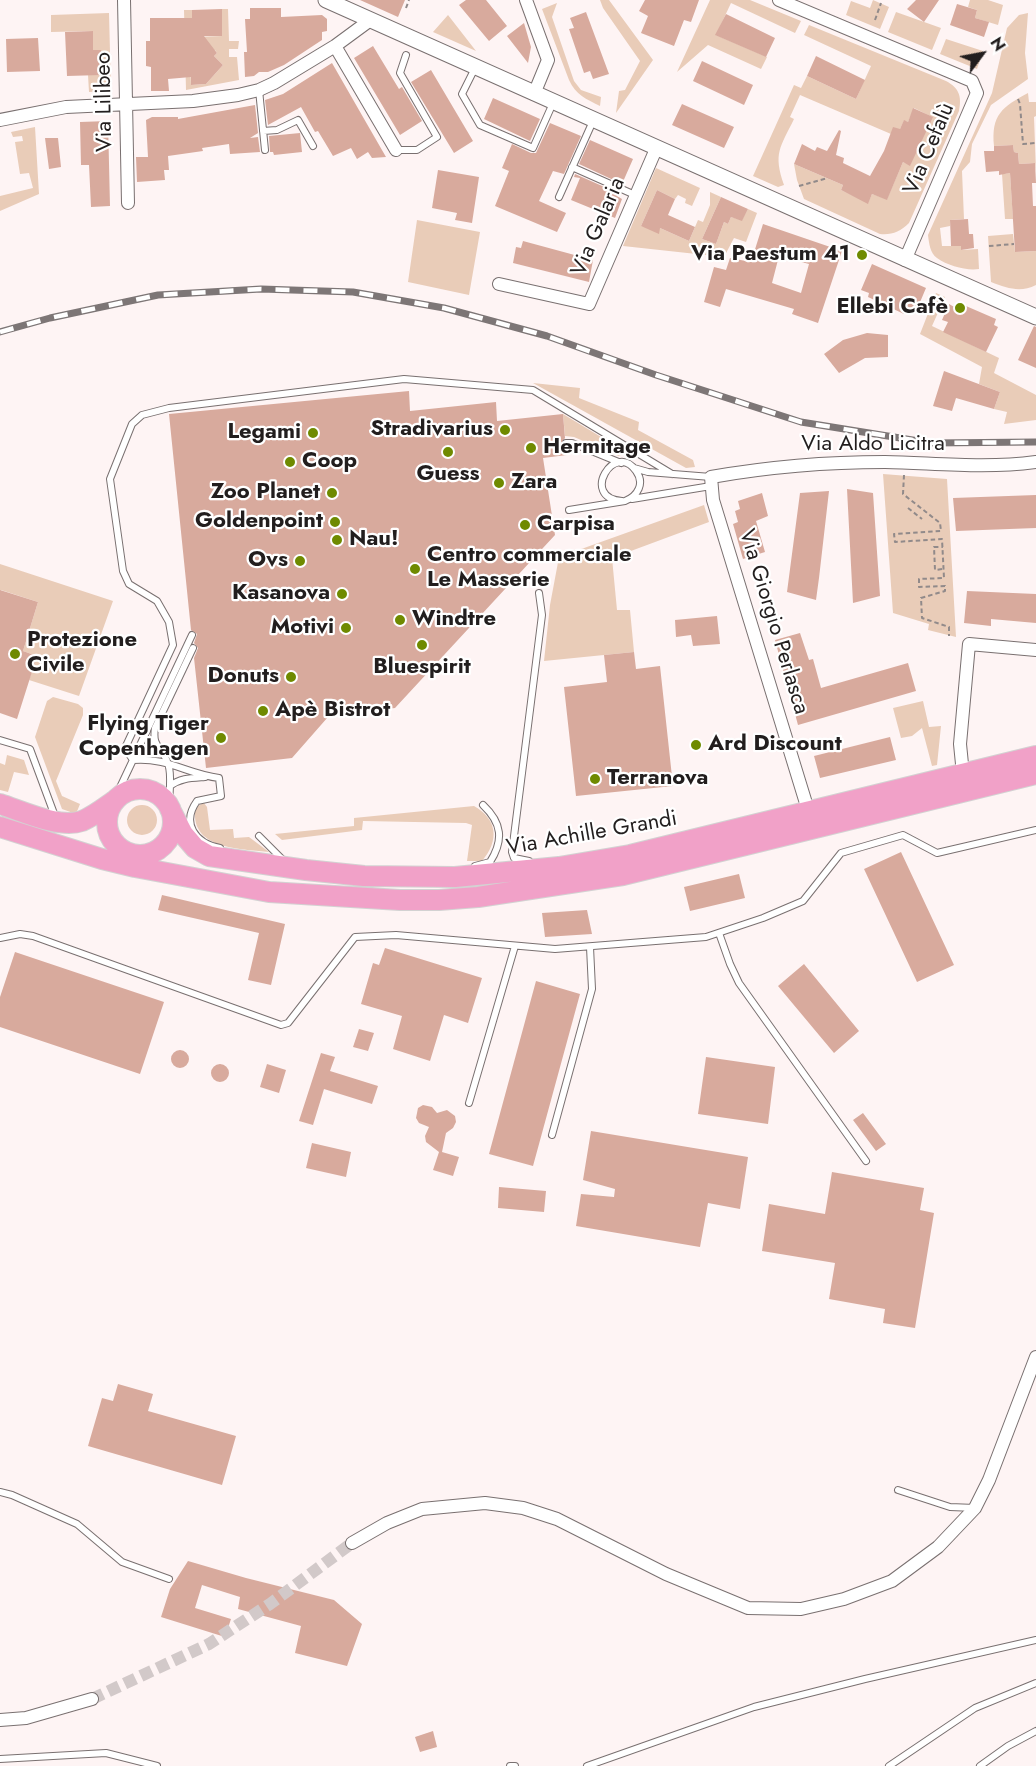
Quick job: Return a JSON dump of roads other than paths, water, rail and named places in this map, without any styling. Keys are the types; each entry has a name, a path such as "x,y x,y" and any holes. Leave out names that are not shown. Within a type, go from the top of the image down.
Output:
{"main road":[{"name":"Via Achille Grandi","path":"170,800 183,834 195,848 209,856 272,866 364,876 455,877 502,873 595,857 809,813 1036,756"},
{"name":"Via Achille Grandi","path":"0,827 135,867 269,891 400,900 478,897 623,875 1036,774"},
{"path":"0,804 57,822 80,822 96,814 127,791 142,789 170,800 172,831 160,849 150,854 139,855 126,852 116,845 107,828 109,809 114,801"},
{"name":"Via Achille Grandi","path":"0,819 105,849 126,852 148,862 256,881 380,891 509,892"}],"street":[{"name":"Via Lilibeo","path":"124,0 128,203"},
{"path":"326,0 1036,317"},
{"path":"526,0 548,60 534,94"},
{"name":"Via Cefalù","path":"779,0 972,81 977,93 905,260"},
{"path":"0,120 66,107 193,101 259,90 335,46 369,21"},
{"path":"335,46 396,150"},
{"name":"Via Galaria","path":"499,284 589,304 656,149"},
{"name":"Via Aldo Licitra","path":"711,482 749,470 825,463 886,462 960,466 1036,462"},
{"name":"Via Giorgio Perlasca","path":"711,482 809,813"},
{"path":"963,774 960,744 969,644 1036,650"},
{"path":"352,1543 387,1523 422,1509 485,1503 523,1508 557,1519 666,1574 748,1608 801,1609 844,1599 892,1581 938,1547 975,1508 989,1480 1036,1357"},
{"path":"0,1720 26,1718 93,1699"}],"lane":[{"path":"396,150 417,150 437,137 400,73 406,55"},
{"path":"475,68 462,94 480,125 533,148 554,103"},
{"path":"259,90 266,150"},
{"path":"263,131 277,130 298,120 313,146"},
{"path":"559,197 593,120"},
{"path":"572,167 636,195"},
{"path":"133,760 125,748 173,645 169,622 157,601 129,584 123,571 110,479 132,424 142,415 169,408 404,379 533,390 672,474"},
{"path":"566,443 572,443 648,472 711,482"},
{"path":"621,463 607,469 602,485 610,498 622,501"},
{"path":"631,499 640,483 639,474 633,467"},
{"path":"569,510 711,482"},
{"path":"539,593 542,615 512,852 514,858 523,861 549,860"},
{"path":"114,801 192,635"},
{"path":"170,800 171,774 168,762 155,742 155,728 193,648"},
{"path":"0,740 30,749 57,822"},
{"path":"133,760 168,762 208,777"},
{"path":"170,800 182,779 219,778 221,796 197,801 190,810 189,821 201,840 224,849"},
{"path":"470,867 490,862 498,844 496,819 483,805"},
{"path":"0,938 20,934 33,936 281,1025 290,1020 355,937 396,935 555,949 706,937 763,918 803,901 841,853 903,836 937,853 1035,831"},
{"path":"258,836 283,860"},
{"path":"244,853 306,862"},
{"path":"340,865 364,876"},
{"path":"392,878 422,869"},
{"path":"718,933 739,983 866,1161"},
{"path":"469,1103 515,946"},
{"path":"552,1135 592,989 590,947"},
{"path":"898,1490 950,1507 975,1508"},
{"path":"0,1492 12,1495 77,1524 122,1562 169,1579"},
{"path":"587,1766 754,1707 865,1678 1036,1640"},
{"path":"890,1766 975,1708 1036,1683"},
{"path":"980,1766 1008,1746 1036,1731"},
{"path":"0,1759 106,1753 157,1766"},
{"path":"510,1766 515,1766"}],"tunnel":[{"path":"92,1699 209,1644 270,1604 352,1543"}],"railway":[{"path":"0,332 50,318 158,295 261,289 353,292 444,308 547,336 656,375 801,422 931,443 1036,442"}],"place":[{"name":"Via Paestum 41","path":"862,255"},
{"name":"Ellebi Cafè","path":"960,308"},
{"name":"Stradivarius","path":"505,430"},
{"name":"Legami","path":"313,433"},
{"name":"Hermitage","path":"531,448"},
{"name":"Guess","path":"448,452"},
{"name":"Coop","path":"290,462"},
{"name":"Zara","path":"499,483"},
{"name":"Zoo Planet","path":"332,493"},
{"name":"Goldenpoint","path":"335,522"},
{"name":"Carpisa","path":"525,525"},
{"name":"Nau!","path":"337,540"},
{"name":"Ovs","path":"300,561"},
{"name":"Centro commerciale Le Masserie","path":"415,569"},
{"name":"Kasanova","path":"342,594"},
{"name":"Windtre","path":"400,620"},
{"name":"Motivi","path":"346,628"},
{"name":"Bluespirit","path":"422,645"},
{"name":"Protezione Civile","path":"15,654"},
{"name":"Donuts","path":"291,677"},
{"name":"Apè Bistrot","path":"263,711"},
{"name":"Flying Tiger Copenhagen","path":"221,738"},
{"name":"Ard Discount","path":"696,745"},
{"name":"Terranova","path":"595,779"}]}
